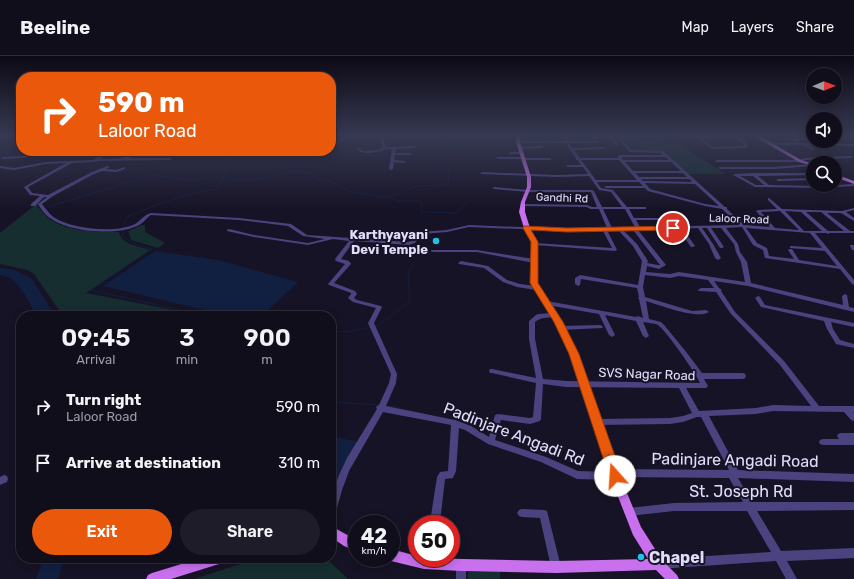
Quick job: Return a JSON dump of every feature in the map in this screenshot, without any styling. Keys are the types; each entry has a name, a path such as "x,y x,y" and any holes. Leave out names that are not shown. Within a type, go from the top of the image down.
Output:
{"main road":[{"path":"524,159 529,175 528,191 522,205 526,228 534,238 533,271 536,288 554,315 574,354 615,474 629,512 642,541 658,564 673,579"},
{"path":"797,159 806,163"},
{"path":"842,178 854,184"},
{"path":"336,534 348,542"},
{"path":"400,558 424,563 461,565 556,567 658,564"},
{"path":"152,579 203,563"}],"street":[{"path":"0,167 14,169 46,164 98,160 151,159"},
{"path":"577,159 599,187 602,189 612,190 633,219 636,228 663,265 659,267 646,264"},
{"path":"592,159 596,163"},
{"path":"608,159 612,164"},
{"path":"613,159 671,161 743,226 755,244 765,249 768,257 842,268"},
{"path":"717,161 800,161 803,159"},
{"path":"621,160 645,187 652,191 724,208"},
{"path":"391,169 392,161 404,162"},
{"path":"50,197 31,194 26,187 71,162"},
{"path":"568,166 583,166"},
{"path":"720,168 774,168 806,166"},
{"path":"108,168 50,197 40,204 51,218 56,221 73,226 108,231 122,230 137,225 142,219 152,214 239,219 289,225 295,227 302,235 408,244 413,242 419,234 420,227"},
{"path":"102,170 116,171 124,168"},
{"path":"632,172 684,172"},
{"path":"482,173 556,176 591,175"},
{"path":"753,174 768,186"},
{"path":"806,174 735,175 752,186 806,186"},
{"path":"772,175 787,187"},
{"path":"595,181 690,178"},
{"path":"778,180 806,179"},
{"path":"639,180 697,183"},
{"path":"842,185 854,184"},
{"path":"599,187 645,187"},
{"path":"494,188 528,191 592,191 602,208 610,229"},
{"path":"33,205 44,196"},
{"path":"770,200 803,232"},
{"name":"Gandhi Rd","path":"522,205 584,206 591,208 644,208"},
{"path":"774,230 758,211 781,210 842,212 854,209"},
{"path":"802,211 828,233"},
{"path":"822,211 852,232"},
{"path":"842,212 854,220"},
{"path":"633,219 659,219"},
{"name":"Laloor Road","path":"419,234 469,226 567,230 743,226 812,233 852,232"},
{"path":"699,227 711,244 718,258"},
{"path":"708,227 722,247"},
{"path":"723,227 734,240 738,252 744,262 748,284"},
{"path":"619,228 642,254 646,264 640,287 646,319"},
{"path":"680,228 693,246"},
{"path":"535,244 615,250 604,229"},
{"path":"229,230 254,236 308,244 336,237"},
{"path":"812,233 854,283"},
{"path":"336,497 346,469 393,384 394,374 372,327 371,320 379,310 379,307 354,301 352,298 354,294 353,292 334,286 330,283 348,264 347,262 338,259 353,239"},
{"path":"854,246 852,246 854,249"},
{"path":"798,262 791,249 827,250"},
{"path":"433,251 477,251 534,261"},
{"path":"461,263 486,267 505,281 519,286 536,288"},
{"path":"644,273 670,276 677,274 748,284 854,310"},
{"path":"578,284 578,278 580,277 640,287"},
{"path":"710,279 719,290 733,313 782,363 817,408"},
{"path":"701,290 719,290"},
{"path":"845,296 846,308"},
{"path":"641,298 692,313 706,312"},
{"path":"758,298 762,306 854,325"},
{"path":"547,303 655,321 663,326 700,376 743,376"},
{"path":"601,313 612,336"},
{"path":"491,442 498,417 530,421 537,419 540,381 532,339 532,321 538,316 554,315"},
{"path":"638,318 646,336"},
{"path":"827,319 830,330 838,342 854,346"},
{"path":"561,328 600,327"},
{"name":"SVS Nagar Road","path":"492,372 540,381 585,384 700,387 705,384 700,376"},
{"path":"681,386 700,414 733,474 748,506 792,579"},
{"name":"Padinjare Angadi Rd","path":"380,408 455,423 468,428 491,442 544,459 577,475 615,474"},
{"path":"597,422 670,421 700,414 756,411 773,408 850,409 854,418"},
{"path":"436,515 441,477 443,475 450,475 452,471 455,423"},
{"path":"841,436 854,436"},
{"path":"823,442 854,442"},
{"name":"Padinjare Angadi Road","path":"615,474 733,474 854,478"},
{"name":"St. Joseph Rd","path":"629,512 674,507 854,506"},
{"path":"522,513 544,514 556,567"},
{"path":"658,564 778,556 854,553"},
{"path":"461,565 461,579"}],"green space":[{"path":"672,159 703,159 725,174 687,174"},
{"path":"40,201 37,206 47,217 58,224 75,229 119,232 127,242 150,250 86,293 177,311 60,311 34,274 27,270 0,264 0,233"},
{"path":"145,225 145,232 165,243 158,248 131,240 128,231"},
{"path":"244,563 331,563 348,579 194,579"},
{"path":"500,571 500,579 468,579 468,572"}],"water":[{"path":"155,251 218,260 298,282 267,311 209,311 103,286"},
{"path":"0,268 15,270 32,279 52,311 33,311 18,285 13,280 0,275"},
{"path":"336,437 358,442 336,490"},
{"path":"42,563 63,563 58,579 36,579"}],"waterway":[{"path":"224,177 230,159"},
{"path":"224,179 261,179 290,172 312,173 313,178 332,182 348,191 388,198 416,186 448,185 449,169 444,162 444,159"},
{"path":"293,160 294,171"},
{"path":"416,169 448,171"},
{"path":"48,207 152,175 188,180 224,177"},
{"path":"185,311 91,290 152,249 135,244 123,237 123,227 127,217 171,200 216,189 224,177"},
{"path":"392,198 397,201 422,201 421,212 457,213 468,202"},
{"path":"374,327 378,326 410,301 408,274 414,262"},
{"path":"336,331 346,332 371,327"},
{"path":"336,402 378,405"},
{"path":"386,406 401,408"}],"place":[{"name":"Karthyayani Devi Temple","path":"436,241"},
{"name":"Chapel","path":"641,557"}],"route":[{"path":"615,476 574,354 558,322 534,283 533,271 535,242 532,234 526,228 567,230 673,228"}]}
